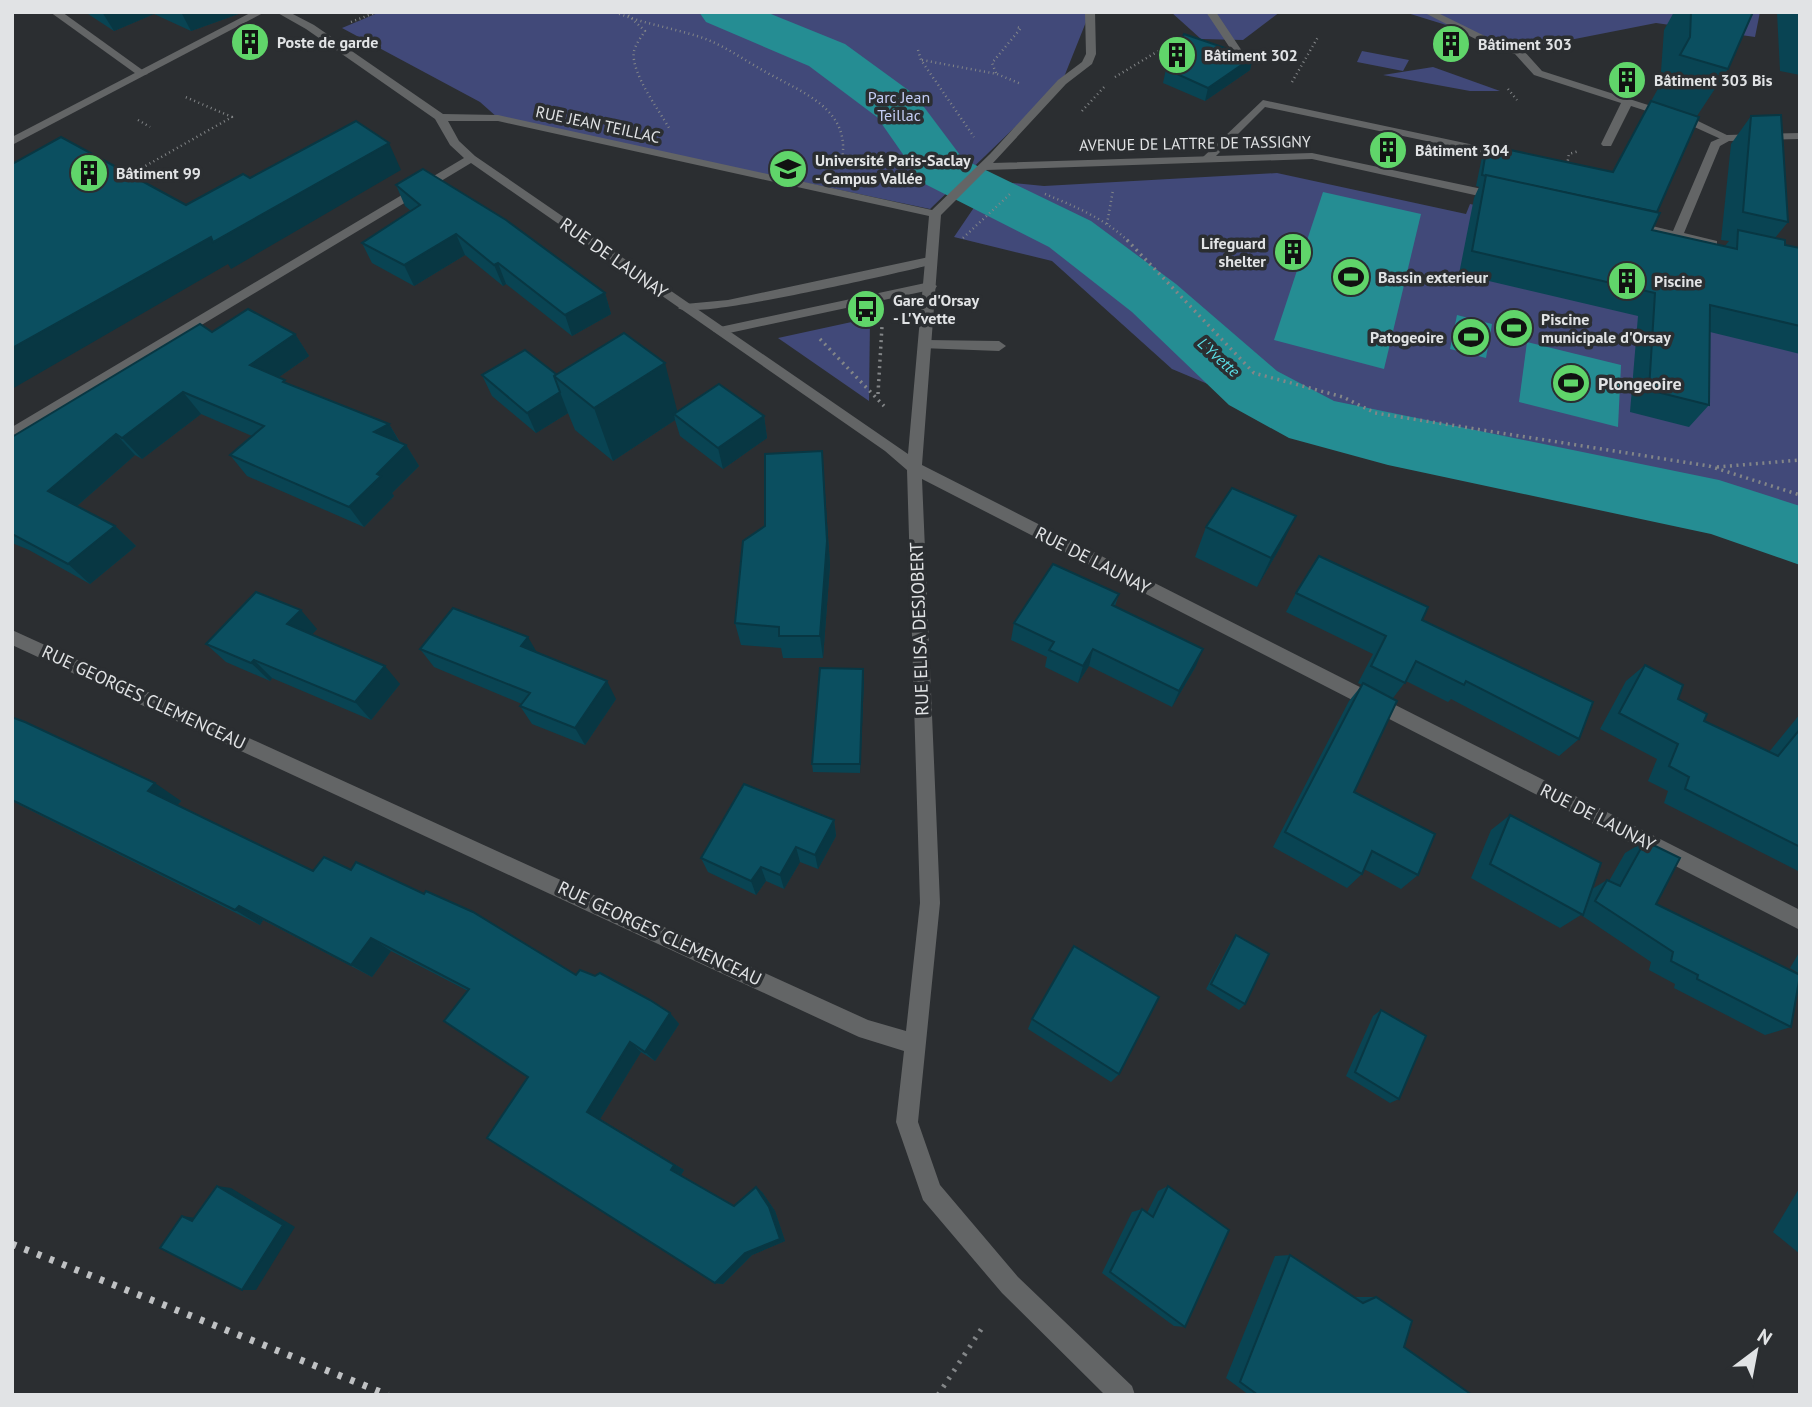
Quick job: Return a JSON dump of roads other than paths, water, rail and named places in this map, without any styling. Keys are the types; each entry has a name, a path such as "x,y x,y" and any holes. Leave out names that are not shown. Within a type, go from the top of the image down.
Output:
{"street":[{"path":"55,12 143,74"},
{"path":"12,142 260,12"},
{"path":"281,12 310,27 440,117"},
{"path":"935,214 984,167 1062,82 1087,64 1091,54 1090,12"},
{"path":"1211,12 1237,51 1241,66"},
{"path":"1428,12 1493,44 1519,52 1538,73 1628,101 1727,138 1800,136"},
{"path":"1607,144 1628,101"},
{"path":"1207,159 1263,103 1516,157"},
{"name":"RUE DE LAUNAY","path":"440,117 454,143 471,158 890,447 914,468 1800,920"},
{"name":"RUE JEAN TEILLAC","path":"440,117 498,118 935,214"},
{"path":"1677,235 1715,144 1727,138"},
{"name":"AVENUE DE LATTRE DE TASSIGNY","path":"984,167 1312,156 1515,200"},
{"path":"12,434 471,158"},
{"name":"RUE ELISA DESJOBERT","path":"916,1044 930,903 914,468 926,345 929,261 935,214"},
{"path":"1623,224 1724,247"},
{"path":"685,308 728,304 929,261"},
{"path":"720,331 930,286"},
{"path":"926,345 999,346"},
{"name":"RUE GEORGES CLEMENCEAU","path":"12,637 866,1030 916,1044"},
{"path":"916,1044 907,1122 931,1192 1010,1285 1123,1395"}],"waterway":[{"name":"L'Yvette","path":"723,12 827,55 896,106 943,171 1070,234 1154,298 1253,388 1314,421 1388,440 1719,508 1800,536"}],"railway":[{"path":"12,1244 388,1395"}],"place":[{"name":"Poste de garde","path":"250,42"},
{"name":"Bâtiment 303","path":"1451,44"},
{"name":"Bâtiment 302","path":"1177,55"},
{"name":"Bâtiment 303 Bis","path":"1627,80"},
{"name":"Bâtiment 304","path":"1388,150"},
{"name":"Université Paris-Saclay - Campus Vallée","path":"788,169"},
{"name":"Bâtiment 99","path":"89,173"},
{"name":"Lifeguard shelter","path":"1293,252"},
{"name":"Bassin exterieur","path":"1351,277"},
{"name":"Piscine","path":"1627,281"},
{"name":"Gare d'Orsay - L'Yvette","path":"866,309"},
{"name":"Piscine municipale d'Orsay","path":"1514,328"},
{"name":"Patogeoire","path":"1471,337"},
{"name":"Plongeoire","path":"1571,383"}],"park label":[{"name":"Parc Jean Teillac","path":"899,106"}]}
